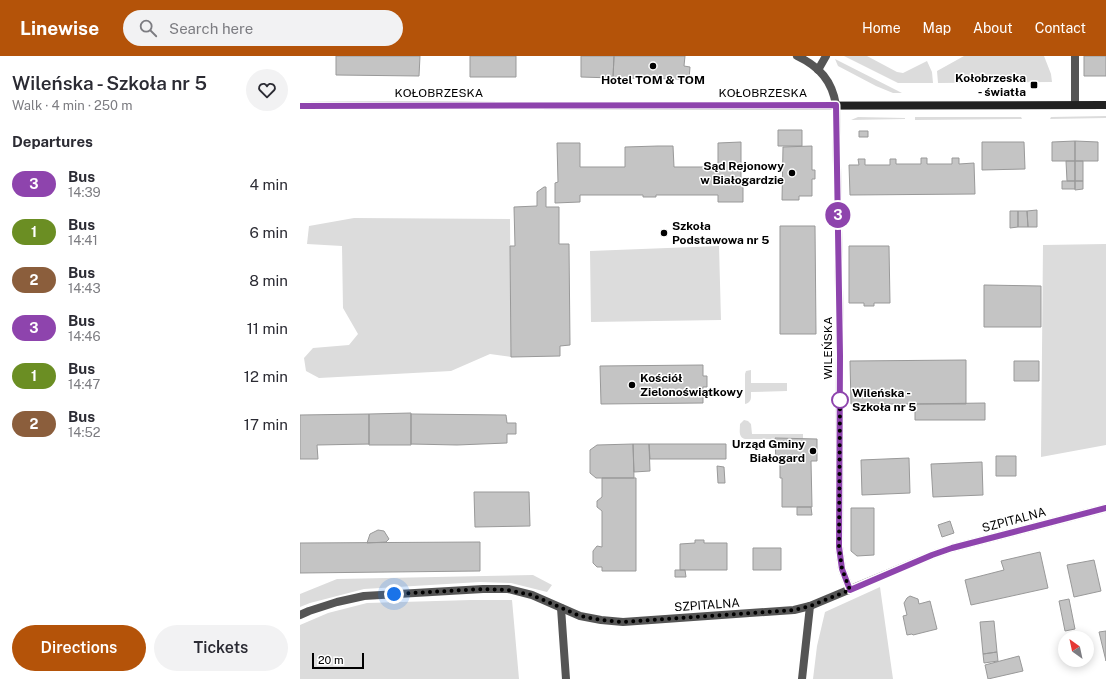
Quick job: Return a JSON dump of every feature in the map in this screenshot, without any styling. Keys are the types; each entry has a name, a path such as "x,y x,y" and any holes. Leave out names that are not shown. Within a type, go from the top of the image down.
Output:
{"main road":[{"name":"KOŁOBRZESKA","path":"300,106 1106,105"}],"street":[{"name":"WILEŃSKA","path":"797,56 818,70 832,87 836,105 840,348 839,547 842,569 850,590"},
{"path":"818,70 826,56"},
{"path":"1075,56 1075,105"},
{"name":"SZPITALNA","path":"300,615 337,602 364,596 483,589 508,590 532,595 580,616 623,622 779,612 810,606 952,548 1106,508"},
{"path":"802,679 810,606"},
{"path":"561,608 566,679"}],"shaded area":[{"path":"844,56 867,56 897,72 903,73 927,61 932,72 933,83 898,83"},
{"path":"964,56 1044,56 1051,74 1052,82 938,83 937,71"},
{"path":"835,59 902,93 893,93 876,86 838,66"},
{"path":"1106,116 1106,118 1050,119 1051,117"},
{"path":"858,117 905,118 905,119 851,120"},
{"path":"915,117 1021,117 1022,119 915,120"},
{"path":"354,218 510,219 511,357 490,354 451,371 319,378 306,371 304,358 313,348 349,345 358,334 343,308 342,246 307,244 309,226"},
{"path":"1106,244 1106,445 1041,457 1043,245"},
{"path":"719,246 721,320 591,322 590,251"},
{"path":"751,370 751,383 787,383 787,391 751,392 750,401 745,404 745,374 746,371"},
{"path":"744,420 751,424 752,434 803,434 803,439 745,439 740,435 740,424"},
{"path":"533,575 552,585 547,592 511,583 480,582 364,589 300,607 300,594 337,579"},
{"path":"880,587 893,679 813,679 817,646 825,612"},
{"path":"512,600 519,679 300,679 300,625 328,613 367,603"}],"building":[{"path":"336,56 420,56 419,76 336,75"},
{"path":"470,56 516,56 516,77 470,77"},
{"path":"581,56 614,56 613,78 581,77"},
{"path":"614,56 685,56 684,66 690,67 689,79 684,81 682,79 613,78"},
{"path":"1084,56 1106,56 1106,76 1084,76"},
{"path":"778,130 802,130 802,146 778,146"},
{"path":"859,131 868,131 868,137 859,137"},
{"path":"1075,141 1075,161 1052,161 1052,142"},
{"path":"1075,141 1098,142 1098,161 1075,161"},
{"path":"741,142 741,181 743,181 743,202 718,202 718,195 656,195 656,197 643,197 643,195 580,195 580,202 555,203 555,183 558,182 557,143 580,143 580,167 625,167 625,147 673,146 674,167 718,167 718,143"},
{"path":"982,142 1024,142 1025,169 982,170"},
{"path":"812,146 812,170 815,170 815,179 812,179 812,196 799,196 799,200 782,200 783,147"},
{"path":"921,158 927,158 927,164 952,164 952,158 959,158 959,164 974,163 975,194 850,195 849,165 859,165 858,159 865,159 865,165 890,165 890,159 896,159 896,164 921,164"},
{"path":"1066,161 1075,161 1075,181 1067,181"},
{"path":"1075,161 1083,161 1083,181 1075,181"},
{"path":"1062,181 1075,181 1075,189 1062,189"},
{"path":"1075,181 1083,181 1083,189 1075,190"},
{"path":"546,187 546,207 559,207 559,244 569,244 570,345 560,346 560,356 511,357 510,246 515,246 514,207 537,206 537,192"},
{"path":"1037,210 1037,227 1028,227 1027,211"},
{"path":"1010,211 1018,211 1018,227 1010,228"},
{"path":"1018,211 1027,211 1028,227 1018,227"},
{"path":"780,226 815,226 816,334 780,334"},
{"path":"849,246 889,246 890,303 874,303 874,306 864,306 864,303 849,303"},
{"path":"984,285 1041,286 1041,327 984,327"},
{"path":"966,360 966,404 851,404 850,361"},
{"path":"1014,361 1039,361 1039,381 1014,381"},
{"path":"703,365 703,376 707,376 707,387 703,387 703,403 601,404 600,366"},
{"path":"985,403 985,420 915,420 915,404"},
{"path":"411,413 411,445 369,445 369,414"},
{"path":"369,414 369,444 317,445 318,459 300,459 300,415"},
{"path":"411,414 506,415 507,423 516,423 516,434 507,434 507,443 457,445 411,444"},
{"path":"775,438 817,439 817,461 811,461 812,507 782,507 782,478 780,478 780,462 776,462"},
{"path":"633,444 649,444 650,471 634,472"},
{"path":"633,444 634,478 596,478 590,473 590,450 597,445"},
{"path":"649,444 726,444 726,459 650,459"},
{"path":"996,456 1016,456 1016,476 996,476"},
{"path":"909,458 910,493 862,495 861,460"},
{"path":"982,462 983,495 933,497 931,464"},
{"path":"717,466 724,467 725,483 718,483"},
{"path":"602,478 636,478 636,571 602,571 602,567 597,567 593,563 593,551 597,546 602,547 602,511 597,507 597,501 602,497"},
{"path":"474,492 529,492 530,526 475,527"},
{"path":"797,507 811,507 812,515 797,515"},
{"path":"851,508 874,508 874,555 857,556 851,551"},
{"path":"950,521 954,533 942,537 938,525"},
{"path":"378,530 384,531 389,539 386,542 367,543 370,534"},
{"path":"695,540 704,540 704,543 727,543 727,570 680,570 680,544 695,543"},
{"path":"480,542 480,571 300,573 300,543"},
{"path":"753,548 781,548 781,570 753,570"},
{"path":"1040,552 1048,588 971,605 965,580 1004,570 1001,561"},
{"path":"1094,560 1101,591 1074,597 1067,565"},
{"path":"675,570 685,570 686,577 675,577"},
{"path":"910,596 918,599 919,604 930,601 937,629 907,635 903,616 907,615 904,603"},
{"path":"1069,599 1075,629 1065,631 1059,601"},
{"path":"994,621 997,652 983,654 980,622"},
{"path":"1106,631 1106,661 1099,632"},
{"path":"997,652 998,661 984,663 983,654"},
{"path":"1019,656 1023,671 988,679 985,665"}],"bus line":[{"name":"3","path":"300,106 836,105 840,356 839,547 842,569 850,590 952,548 1106,508"}],"place":[{"name":"Hotel TOM & TOM","path":"653,66"},
{"name":"Kołobrzeska - światła","path":"1034,85"},
{"name":"Sąd Rejonowy w Białogardzie","path":"792,173"},
{"name":"Szkoła Podstawowa nr 5","path":"664,233"},
{"name":"Kościół Zielonoświątkowy","path":"632,385"},
{"name":"Wileńska - Szkoła nr 5","path":"840,400"},
{"name":"Urząd Gminy Białogard","path":"813,451"}],"route":[{"path":"394,594 483,589 508,590 532,595 580,616 623,622 794,610 810,606 850,590 842,569 839,547 840,400"}]}
